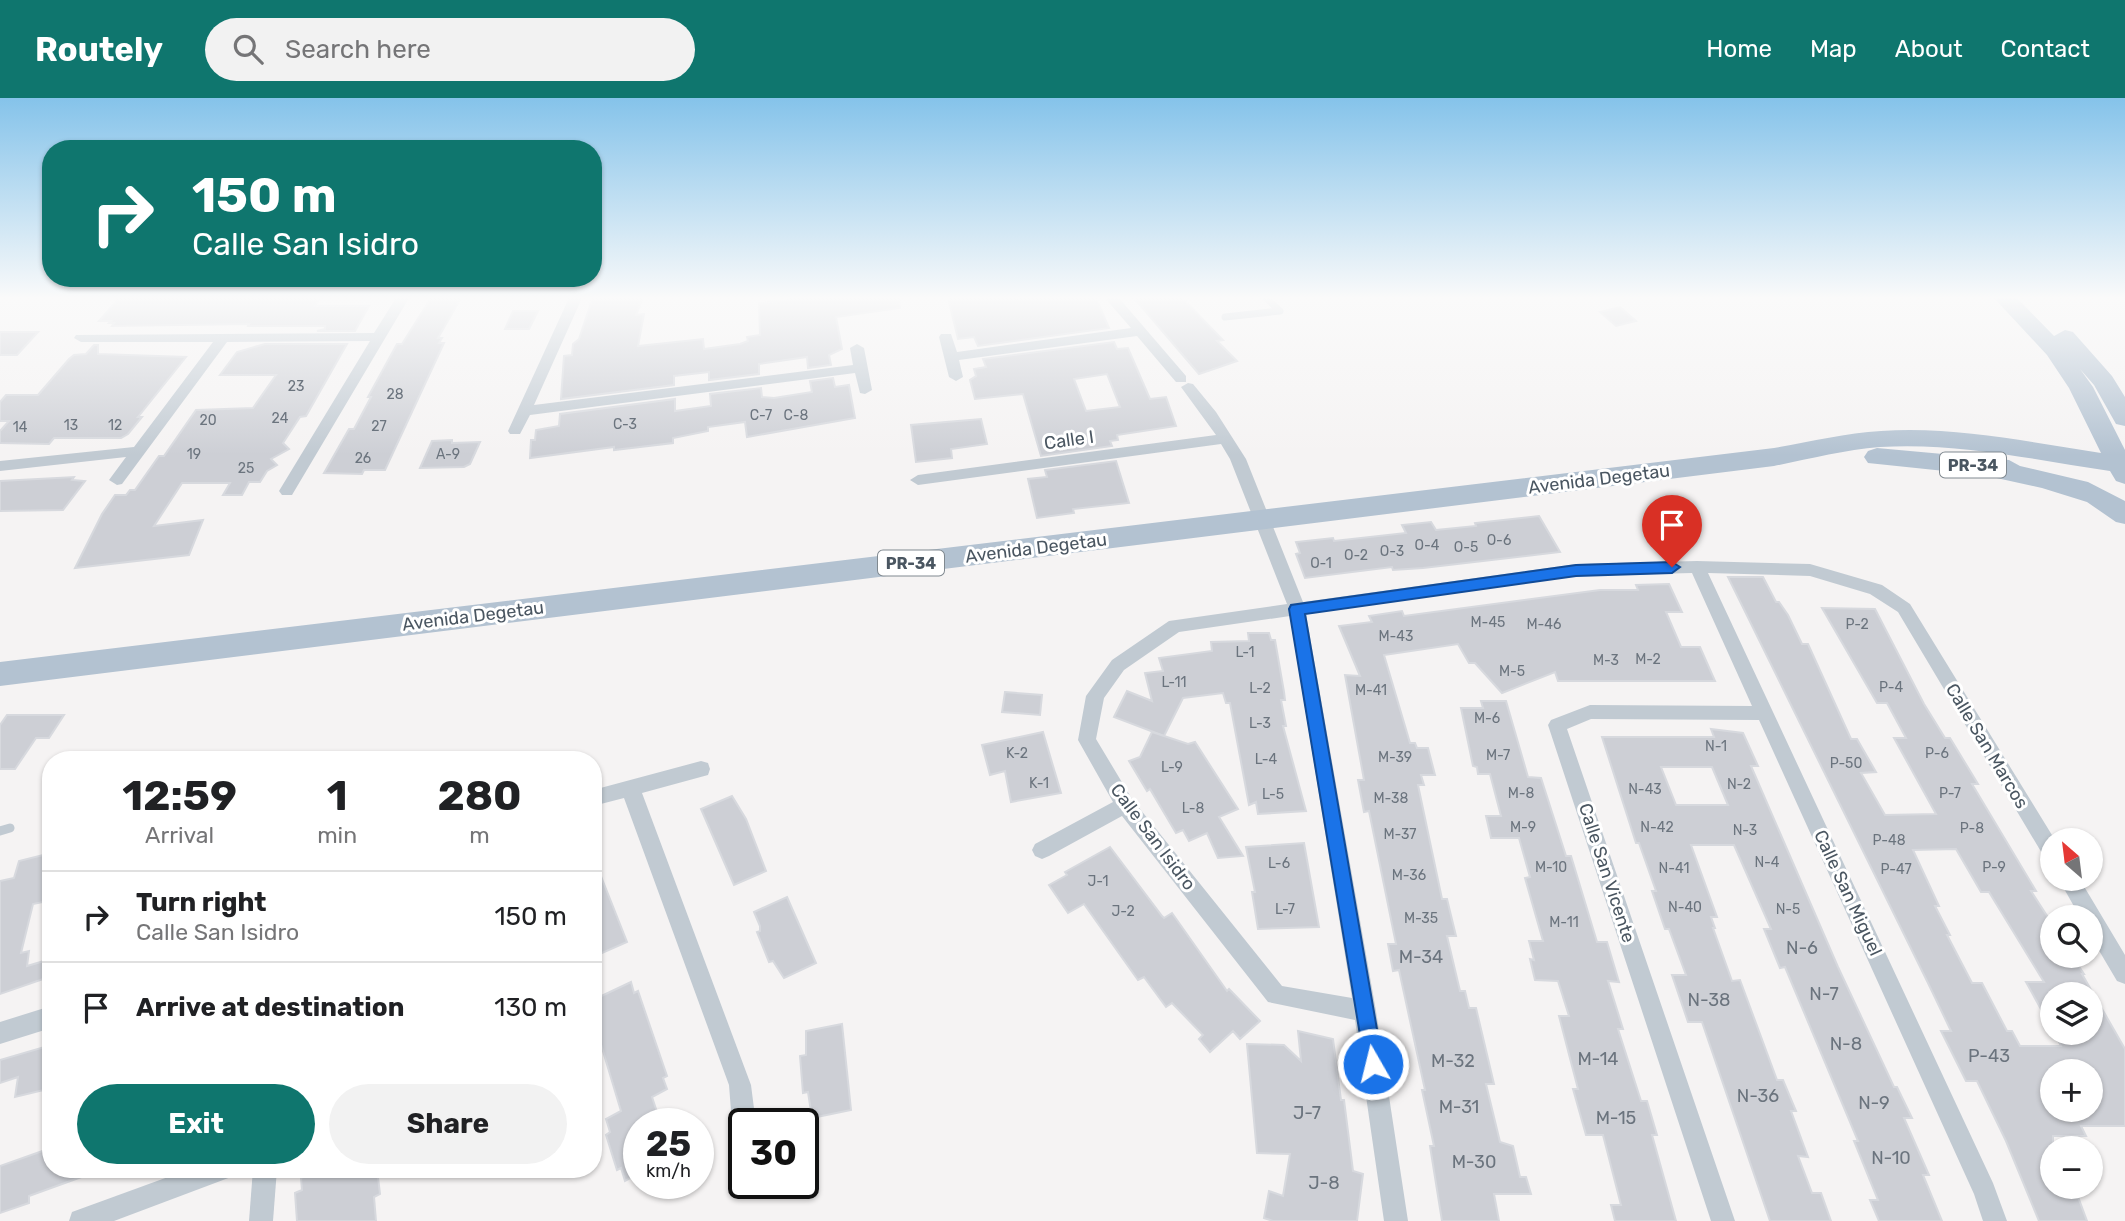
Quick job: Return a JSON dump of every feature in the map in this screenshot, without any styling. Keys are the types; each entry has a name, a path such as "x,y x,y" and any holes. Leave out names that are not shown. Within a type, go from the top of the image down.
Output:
{"main road":[{"path":"2055,350 2092,407 2124,472"},
{"path":"2076,350 2104,381 2125,418"},
{"path":"1980,456 2001,441 2050,446 2069,443 2081,433 2083,421 2092,407"},
{"name":"Avenida Degetau","path":"0,674 1821,449 1856,455 1980,456 2124,472"},
{"path":"1980,456 2092,493 2112,503 2125,515"}],"street":[{"path":"117,480 214,350"},
{"path":"287,491 370,350"},
{"path":"515,431 551,350"},
{"path":"857,350 865,390"},
{"path":"949,350 956,377"},
{"path":"951,357 999,350"},
{"path":"1157,350 1226,438 1238,459 1297,609 1365,1011 1396,1221"},
{"path":"524,411 861,368"},
{"name":"Calle I","path":"918,480 1226,438"},
{"path":"0,466 139,451"},
{"name":"Calle San Isidro","path":"1365,1011 1276,995 1125,805 1087,740 1095,696 1118,666 1175,626 1576,570 1697,567 1810,570 1876,589 1904,608 1944,673"},
{"name":"Calle San Miguel","path":"1697,567 1985,1191 1995,1221"},
{"name":"Calle San Marcos","path":"1944,673 2040,832"},
{"name":"Calle San Vicente","path":"1723,1221 1557,725 1590,712 1765,713"},
{"path":"602,795 701,769"},
{"path":"630,787 740,1085 742,1108"},
{"path":"1042,850 1125,805"},
{"path":"2103,937 2125,974"},
{"path":"0,1033 42,1020"},
{"path":"81,1221 198,1178"},
{"path":"261,1221 264,1178"}],"building":[{"path":"0,350 21,350 17,355 0,355"},
{"path":"89,350 98,350 98,354 186,357 138,417 142,417 128,434 121,438 54,438 49,444 0,443 0,431 9,421 0,421 0,402 6,395 38,395 69,359 74,355 86,354"},
{"path":"343,350 306,416 300,417 283,443 289,449 271,459 277,465 267,471 260,482 249,482 242,495 223,495 230,483 182,483 154,526 203,520 189,555 75,568 102,514 115,495 126,495 130,490 135,490 159,456 164,456 196,410 253,408 276,375 220,375 237,352"},
{"path":"393,350 441,350 385,470 364,470 362,474 324,473 349,429 354,429 371,397 368,397"},
{"path":"572,350 839,350 829,355 831,365 808,368 807,357 759,364 759,374 709,380 709,372 674,376 674,385 561,399 564,356 572,355"},
{"path":"1049,350 1129,350 1150,399 1166,397 1176,426 1117,435 1118,440 1110,441 1112,446 1041,456 1023,394 975,399 970,380 976,376 974,369 986,367 983,359","holes":["1107,374 1120,407 1086,411 1074,379"]},
{"path":"1179,350 1226,350 1237,361 1199,374"},
{"path":"833,378 835,387 849,385 855,418 747,437 745,422 708,427 708,431 673,438 673,443 614,450 614,447 530,458 531,440 535,440 536,430 559,426 560,414 675,399 675,411 711,406 710,394 761,388 762,397 774,398 812,392 810,381"},
{"path":"981,419 987,444 951,449 952,458 916,462 911,425"},
{"path":"452,440 452,443 480,442 470,464 464,467 420,468 432,441"},
{"path":"1116,461 1129,503 1073,509 1074,513 1037,518 1028,479 1047,477 1045,470"},
{"path":"74,477 72,480 85,481 63,510 0,511 0,481"},
{"path":"1539,516 1560,552 1423,568 1393,570 1392,567 1305,578 1296,554 1300,553 1296,542 1333,538 1334,541 1406,533 1402,525 1431,522 1436,530"},
{"path":"1728,577 1763,577 1776,602 1779,602 1788,615 1802,644 1808,644 1851,739 1857,739 1876,772 1861,773 1885,815 1936,814 1894,738 1906,738 1887,703 1877,703 1822,608 1875,609 1924,704 1945,738 1950,738 1978,784 1972,784 2036,891 2031,891 2040,905 2040,968 2080,968 2084,974 2087,982 2044,982 1989,892 1981,892 1956,849 1913,850 1939,906 1935,906 1950,935 1947,935 1972,983 1982,983 2007,1031 2012,1031 2020,1046 2103,1045 2103,1011 2125,1049 2125,1126 2081,1126 2086,1136 2040,1136 2040,1199 2079,1199 2087,1221 2039,1221 2006,1141 1977,1081 1966,1081 1941,1031 1951,1031"},
{"path":"1669,584 1682,612 1666,612 1681,647 1700,647 1715,681 1558,681 1555,672 1502,693 1475,663 1469,663 1458,644 1384,655 1410,743 1415,743 1417,748 1428,748 1435,775 1421,775 1424,785 1418,785 1442,899 1447,899 1456,936 1447,936 1460,991 1465,991 1469,1008 1476,1008 1494,1084 1486,1084 1500,1142 1513,1146 1520,1177 1526,1177 1531,1194 1494,1194 1499,1221 1442,1221 1430,1146 1434,1146 1422,1090 1425,1090 1399,970 1393,971 1388,944 1396,944 1369,811 1364,812 1358,780 1364,780 1345,675 1360,676 1339,626 1372,622 1369,616 1402,611 1404,616 1600,590 1638,590 1636,585"},
{"path":"1248,633 1269,633 1271,640 1275,640 1285,700 1281,700 1286,726 1283,726 1306,811 1258,814 1256,802 1249,805 1230,703 1226,703 1223,693 1183,698 1164,736 1114,717 1127,691 1152,701 1145,673 1163,671 1159,658 1212,651 1211,642 1249,641"},
{"path":"1005,692 1042,695 1040,715 1002,712"},
{"path":"1481,701 1506,701 1528,777 1541,778 1566,856 1571,856 1597,942 1607,942 1619,982 1608,981 1623,1029 1618,1029 1641,1101 1647,1101 1657,1135 1652,1135 1676,1221 1615,1221 1611,1205 1621,1205 1603,1135 1586,1135 1573,1089 1578,1089 1559,1016 1569,1016 1558,981 1535,980 1529,941 1543,941 1525,878 1530,877 1519,838 1491,838 1486,816 1501,816 1490,774 1478,774 1477,767 1473,766 1461,708 1483,708"},
{"path":"7,715 64,715 49,738 36,738 15,769 0,769 0,725"},
{"path":"1711,729 1743,733 1758,766 1751,766 1838,967 1894,1087 1897,1087 1912,1118 1904,1118 1929,1175 1923,1175 1942,1221 1879,1221 1870,1200 1878,1200 1854,1141 1858,1141 1785,967 1780,968 1764,929 1771,929 1734,845 1691,845 1717,917 1711,917 1713,928 1732,981 1740,980 1777,1080 1783,1080 1796,1111 1791,1111 1808,1157 1798,1156 1812,1193 1821,1193 1831,1221 1770,1221 1702,1022 1688,1022 1672,975 1686,975 1669,929 1665,929 1652,891 1656,891 1639,843 1636,843 1602,737 1714,737","holes":["1661,767 1712,767 1728,805 1676,805"]},
{"path":"1043,732 1061,793 1011,802 1005,771 990,775 982,745"},
{"path":"1152,732 1188,744 1195,742 1238,809 1219,817 1243,856 1218,858 1207,833 1189,841 1183,830 1176,833 1150,789 1147,791 1129,761 1140,757"},
{"path":"732,796 746,819 766,871 734,885 701,809"},
{"path":"1304,843 1319,927 1258,929 1252,892 1255,892 1246,847"},
{"path":"1110,847 1162,916 1164,918 1172,913 1227,991 1229,989 1260,1021 1240,1039 1233,1031 1210,1052 1199,1039 1203,1035 1172,1003 1166,1007 1144,977 1138,980 1084,904 1068,913 1049,885 1067,875 1065,872"},
{"path":"42,855 42,902 33,904 21,953 29,951 27,966 42,962 42,979 0,994 0,881 14,878 19,861"},
{"path":"602,879 627,942 602,953"},
{"path":"787,897 816,963 784,978 773,961 769,962 757,932 760,931 760,926 754,912"},
{"path":"631,982 634,993 638,991 667,1076 663,1078 667,1089 652,1097 656,1108 623,1108 623,1174 621,1168 617,1170 606,1135 610,1132 606,1119 621,1111 602,1048 602,996"},
{"path":"2026,982 2040,982 2040,1007"},
{"path":"842,1024 851,1110 819,1117 819,1108 810,1108 808,1092 803,1093 800,1056 806,1055 806,1031"},
{"path":"1298,1031 1333,1039 1353,1171 1363,1174 1357,1221 1273,1221 1264,1218 1269,1191 1283,1196 1290,1154 1257,1153 1247,1044 1284,1045 1301,1061"},
{"path":"42,1048 42,1090 15,1097 18,1077 0,1083 0,1060"},
{"path":"42,1151 42,1178 79,1178 29,1196 29,1203 0,1213 0,1166"},
{"path":"301,1178 378,1178 380,1194 374,1197 376,1221 297,1221 295,1193 302,1190"}],"route":[{"path":"1373,1064 1297,609 1576,570 1672,567"}]}
